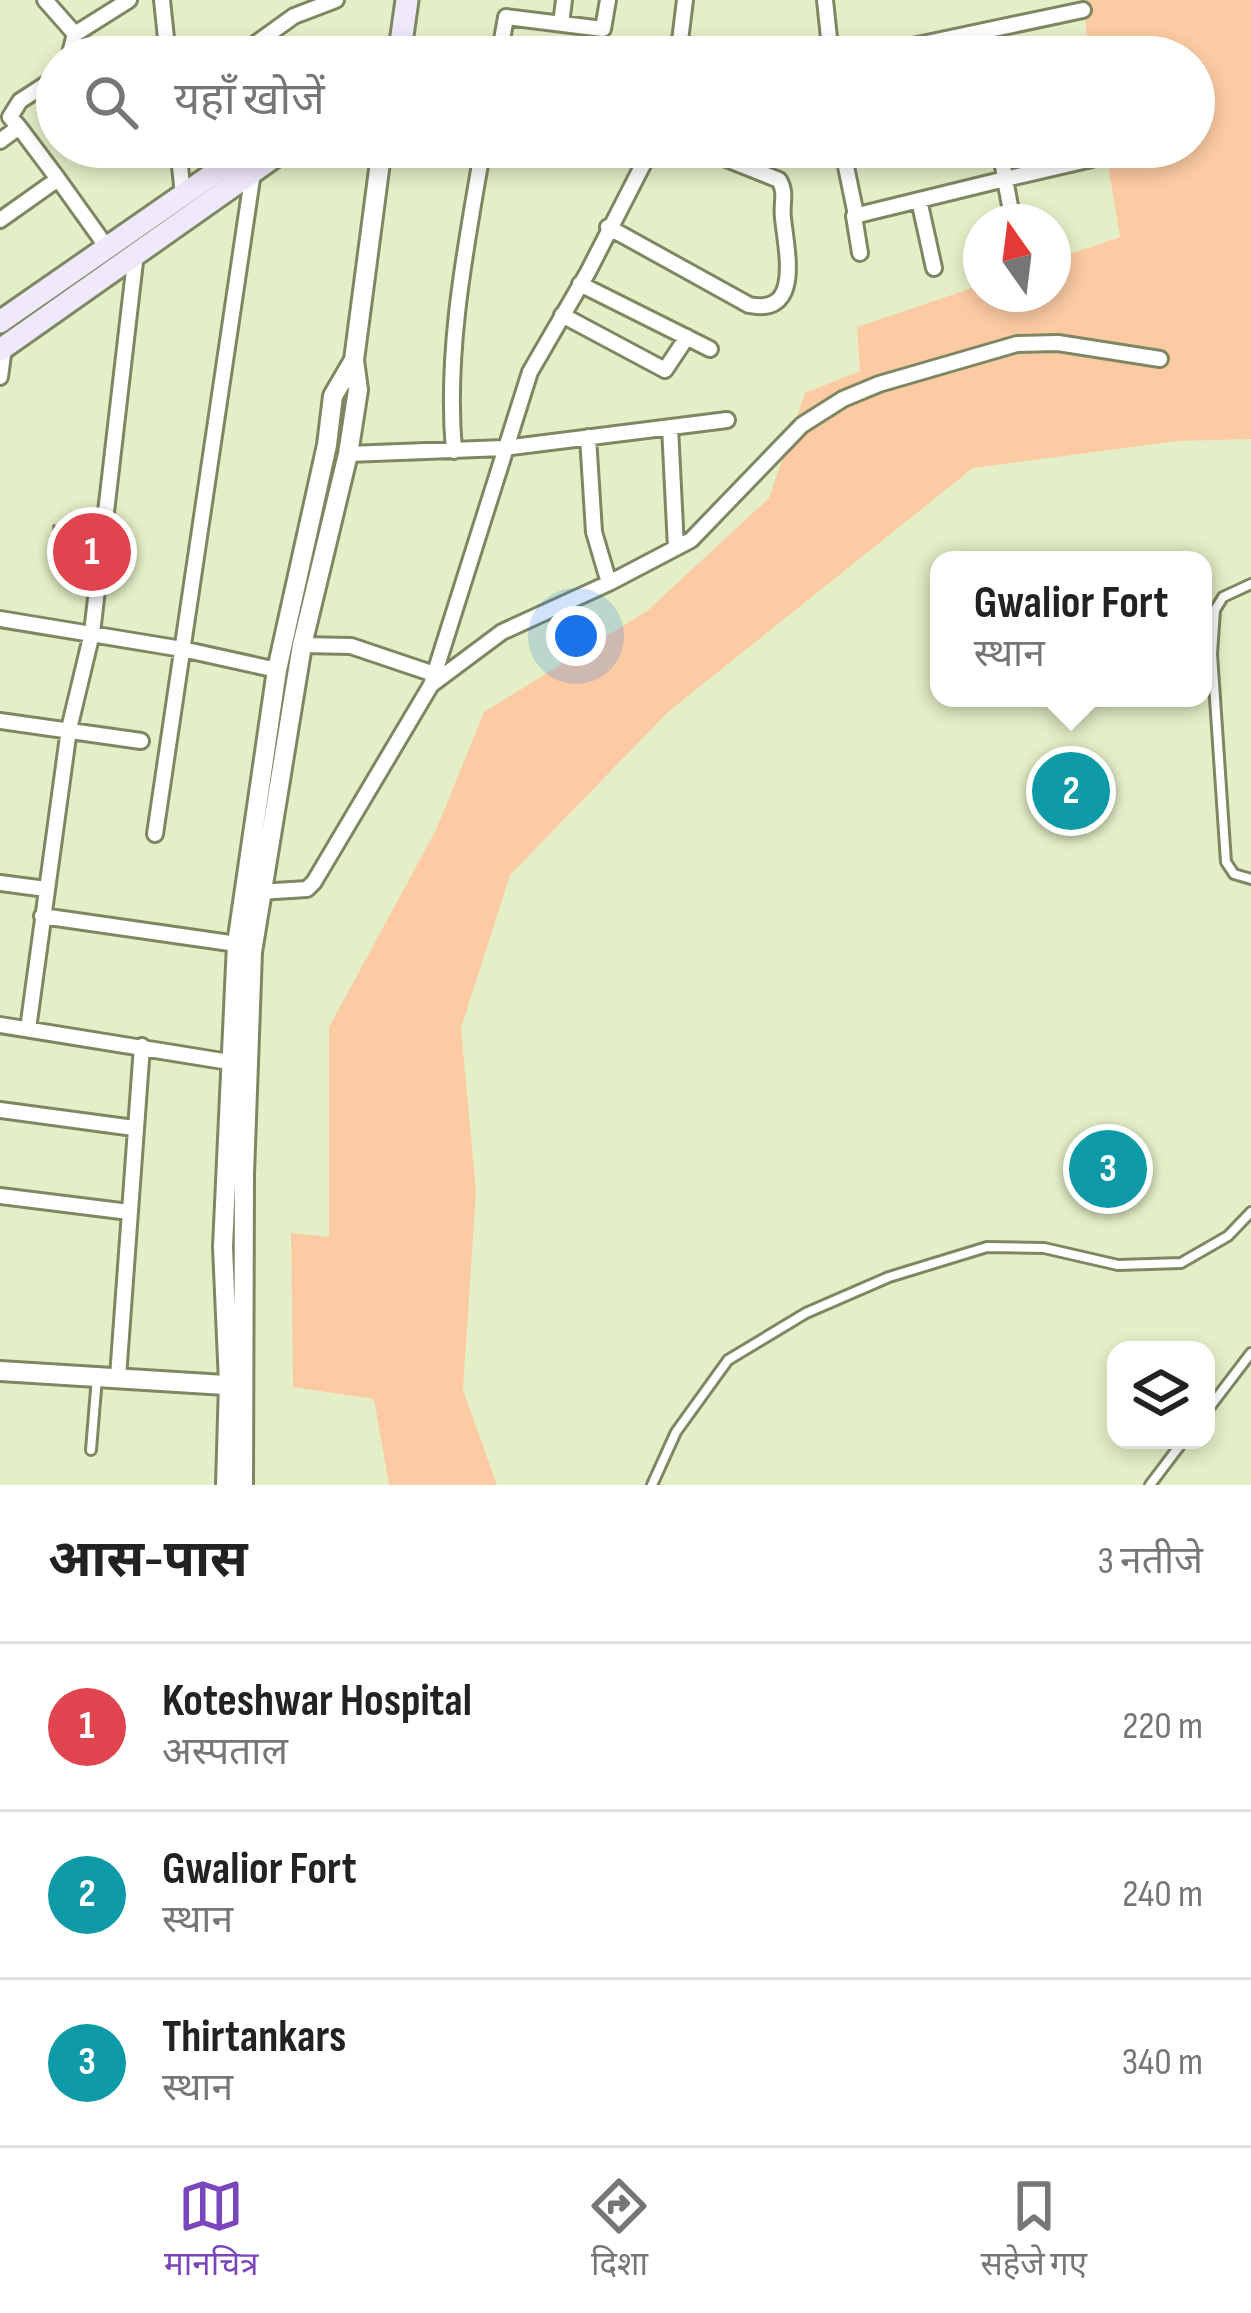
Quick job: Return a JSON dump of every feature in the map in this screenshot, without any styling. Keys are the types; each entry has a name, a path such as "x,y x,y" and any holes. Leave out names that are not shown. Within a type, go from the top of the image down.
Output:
{"main road":[{"path":"402,36 407,0"},
{"path":"0,322 222,168"},
{"path":"2,349 259,168"}],"street":[{"path":"45,0 75,34 129,0"},
{"path":"161,0 165,36"},
{"path":"266,36 294,16 336,0"},
{"path":"561,24 564,0"},
{"path":"503,36 506,17 603,29 608,0"},
{"path":"681,36 685,0"},
{"path":"824,0 828,36"},
{"path":"1048,0 1051,17"},
{"path":"963,36 1083,10"},
{"path":"983,32 984,36"},
{"path":"36,92 13,108 10,117 36,150"},
{"path":"0,141 19,127"},
{"path":"50,168 106,246"},
{"path":"180,168 183,195"},
{"path":"226,1485 238,1385 252,952 302,645 348,454 358,390 354,359 379,168"},
{"path":"454,451 451,420 460,286 480,168"},
{"path":"259,892 307,889 314,882 432,679 530,373 643,168"},
{"path":"608,227 749,305 777,304 786,293 784,188 779,179 750,168"},
{"path":"846,168 860,253"},
{"path":"1003,168 1010,204"},
{"path":"856,215 1053,168"},
{"path":"154,834 253,172"},
{"path":"0,220 58,179"},
{"path":"919,200 934,268"},
{"path":"28,1030 69,730 92,633 136,253"},
{"path":"580,284 710,350"},
{"path":"562,315 665,370 686,338"},
{"path":"432,679 502,632 692,540 802,425 843,399 1017,344 1058,343 1160,359"},
{"path":"0,376 2,349"},
{"path":"243,1485 223,1247 237,944 277,670 334,396 354,359"},
{"path":"348,454 504,448 727,420"},
{"path":"670,427 676,548"},
{"path":"588,437 594,532 609,583"},
{"path":"0,619 277,670"},
{"path":"302,645 351,646 432,679"},
{"path":"0,721 141,741"},
{"path":"0,883 46,889"},
{"path":"42,916 237,944"},
{"path":"0,1025 229,1063"},
{"path":"118,1377 142,1046"},
{"path":"0,1111 134,1128"},
{"path":"0,1196 129,1212"},
{"path":"0,1371 238,1385"}],"lane":[{"path":"1212,643 1215,610 1223,598 1251,584"},
{"path":"1212,668 1226,862 1234,874 1251,879"},
{"path":"652,1485 676,1432 728,1360 806,1313 889,1277 986,1247 1044,1248 1118,1265 1181,1264 1228,1236 1251,1212"},
{"path":"1215,1400 1251,1353"},
{"path":"91,1450 97,1376"},
{"path":"1150,1485 1177,1449"}],"shaded area":[{"path":"1083,0 1251,0 1251,439 1178,441 973,468 668,712 510,875 461,1028 476,1191 463,1390 497,1485 389,1485 374,1399 293,1387 291,1233 329,1237 329,1027 436,830 484,712 647,611 769,498 805,393 860,371 857,327 963,291 963,312 1071,312 1071,254 1120,237 1108,168 1215,168 1215,36 1087,36"}],"building":[{"path":"54,526 93,530 89,560 51,557"}],"place":[{"name":"Koteshwar Hospital","path":"92,552"},
{"name":"Gwalior Fort","path":"1071,791"},
{"name":"Thirtankars","path":"1108,1169"}]}
